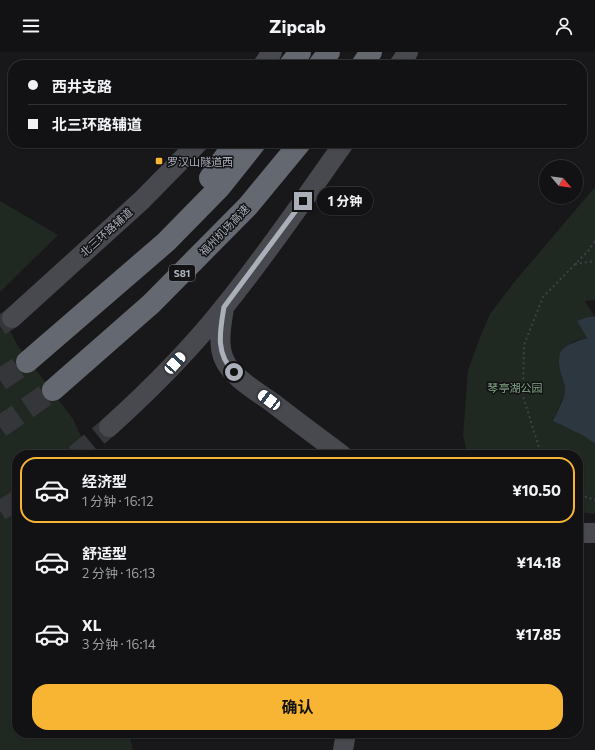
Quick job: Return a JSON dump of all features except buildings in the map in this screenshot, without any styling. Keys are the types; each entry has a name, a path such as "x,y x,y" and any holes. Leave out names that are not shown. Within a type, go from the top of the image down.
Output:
{"highway":[{"path":"294,60 300,52"},
{"path":"323,60 329,52"},
{"path":"166,242 231,148"},
{"path":"27,362 166,242 220,187 252,148"},
{"name":"福州机场高速","path":"53,390 151,304 248,206 296,148"}],"main road":[{"name":"北三环路辅道","path":"12,318 142,200 193,148"},
{"path":"110,427 143,397 168,371 224,307 287,224 340,148"},
{"path":"224,307 221,326 221,344 223,357 227,366 245,382 335,450"},
{"path":"583,533 595,533"},
{"path":"344,750 345,738"}],"path":[{"path":"540,450 523,396 524,345 543,297 589,250 595,240"},
{"path":"575,264 595,261"},
{"path":"583,494 586,497 595,500"}],"green space":[{"name":"琴亭湖公园","path":"595,187 595,300 585,301 595,317 587,317 578,321 587,338 572,342 561,375 566,390 553,421 584,436 595,444 595,514 583,513 583,450 467,450 463,436 468,370 490,314 515,281 581,204 583,204 583,201"},
{"path":"0,201 58,235 0,292"},
{"path":"0,312 18,346 73,419 88,450 12,450 12,738 130,738 133,750 0,750"}],"shaded area":[{"path":"587,317 595,317 595,444 584,436 553,421 565,392 565,386 560,368 560,354 566,346 587,338 577,321"}],"tunnel":[{"path":"0,326 12,318"},
{"path":"0,380 27,362"},
{"path":"0,427 53,390"},
{"path":"81,450 109,427"},
{"path":"0,511 12,503"}],"place":[{"name":"罗汉山隧道西","path":"159,161"}],"route":[{"path":"234,372 227,366 221,349 221,326 224,307 303,201"}]}
